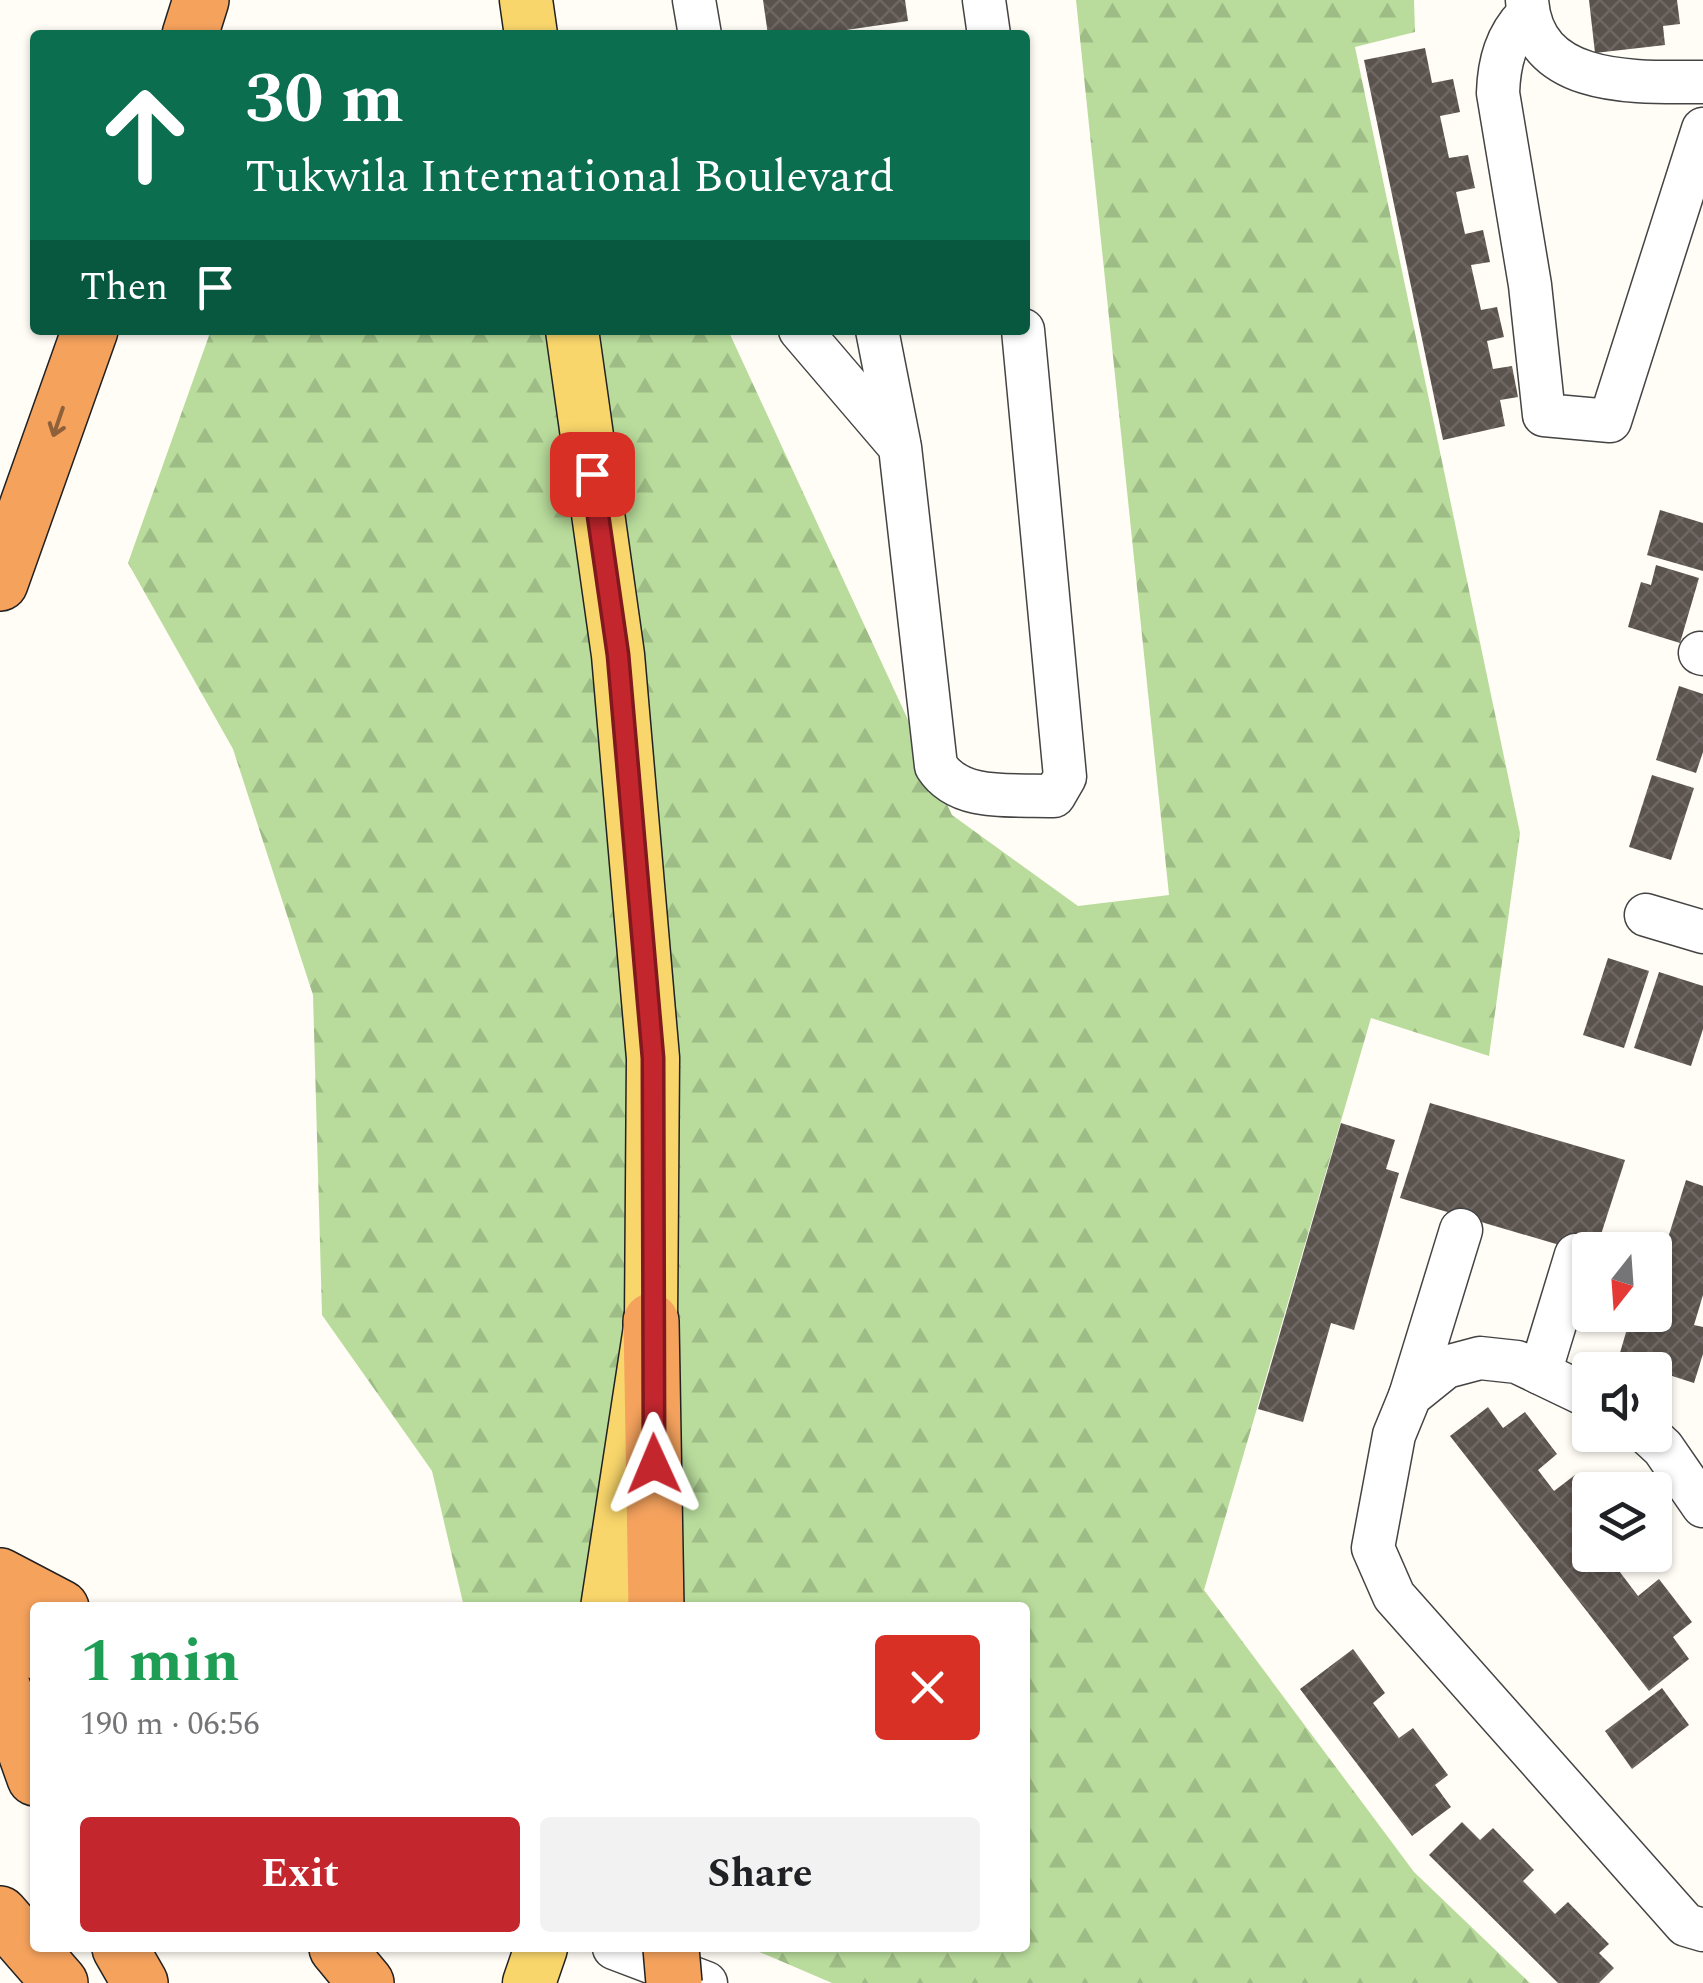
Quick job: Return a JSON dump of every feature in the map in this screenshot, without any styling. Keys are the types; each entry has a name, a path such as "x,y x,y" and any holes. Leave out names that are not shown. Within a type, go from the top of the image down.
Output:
{"highway":[{"path":"192,30 202,0"},
{"path":"0,583 88,335"},
{"path":"651,1321 656,1602"},
{"path":"0,1576 50,1602"},
{"path":"0,1624 30,1647"},
{"path":"0,1680 30,1764"},
{"path":"0,1914 30,1948"},
{"path":"33,1952 60,1983"},
{"path":"122,1952 140,1983"},
{"path":"340,1952 366,1983"},
{"path":"671,1952 674,1983"}],"main road":[{"path":"526,0 530,30"},
{"path":"573,335 618,655 653,1058 651,1321 608,1602"},
{"path":"529,1983 540,1952"}],"street":[{"path":"694,0 699,30"},
{"path":"984,0 989,30"},
{"path":"1528,7 1545,49 1570,67 1614,82 1703,82"},
{"path":"1528,7 1499,64 1498,93 1530,285 1544,415 1610,421 1703,129"},
{"path":"804,335 900,447"},
{"path":"879,335 900,447 936,766 945,780 962,791 1054,796 1065,777 1023,335"},
{"path":"1646,915 1703,932"},
{"path":"1460,1230 1410,1396 1394,1435 1374,1548 1394,1596 1686,1925 1703,1930"},
{"path":"1540,1373 1572,1268"},
{"path":"1410,1396 1446,1367 1480,1358 1516,1362 1572,1388"},
{"path":"1668,1452 1699,1485"},
{"path":"625,1952 706,1983"}],"green space":[{"path":"1076,0 1414,0 1415,32 1355,47 1520,833 1489,1056 1371,1018 1204,1590 1414,1872 1530,1983 832,1983 759,1952 1030,1952 1030,1602 463,1602 432,1471 322,1315 313,995 233,749 128,563 209,335 730,335 952,815 1078,906 1169,895"}],"building":[{"path":"763,0 905,0 908,21 846,30 767,30"},
{"path":"1589,0 1677,0 1680,24 1663,26 1665,45 1595,53"},
{"path":"1425,48 1432,83 1453,79 1460,112 1440,116 1449,158 1468,155 1475,188 1456,192 1465,234 1483,230 1490,262 1471,265 1481,310 1497,307 1504,337 1487,341 1493,369 1512,366 1518,397 1500,400 1505,426 1443,440 1364,60"},
{"path":"1660,510 1703,523 1703,571 1647,555"},
{"path":"1656,565 1699,578 1680,643 1628,627 1641,582 1651,585"},
{"path":"1679,686 1703,694 1703,752 1696,773 1656,760"},
{"path":"1652,775 1694,788 1671,860 1629,847"},
{"path":"1608,958 1649,971 1624,1048 1583,1035"},
{"path":"1659,972 1703,986 1703,1029 1691,1066 1634,1048"},
{"path":"1430,1103 1625,1160 1602,1232 1572,1232 1572,1249 1400,1198"},
{"path":"1341,1123 1395,1140 1386,1169 1399,1173 1354,1330 1331,1323 1303,1422 1258,1409"},
{"path":"1686,1180 1703,1186 1703,1295 1694,1325 1703,1327 1703,1354 1694,1383 1672,1376 1672,1352 1620,1352 1626,1332 1672,1332 1670,1232"},
{"path":"1488,1407 1503,1428 1525,1412 1557,1454 1538,1470 1554,1491 1572,1477 1572,1572 1620,1572 1638,1596 1659,1579 1692,1622 1673,1637 1689,1659 1649,1691 1450,1436"},
{"path":"1353,1649 1385,1693 1373,1703 1399,1738 1413,1728 1448,1775 1435,1785 1451,1807 1412,1836 1300,1689"},
{"path":"1662,1688 1689,1725 1632,1769 1605,1731"},
{"path":"1462,1822 1480,1840 1493,1828 1534,1870 1523,1881 1555,1914 1568,1902 1609,1944 1599,1953 1614,1968 1599,1983 1558,1983 1429,1855"}],"route":[{"path":"592,474 618,655 653,1058 654,1464"}]}
